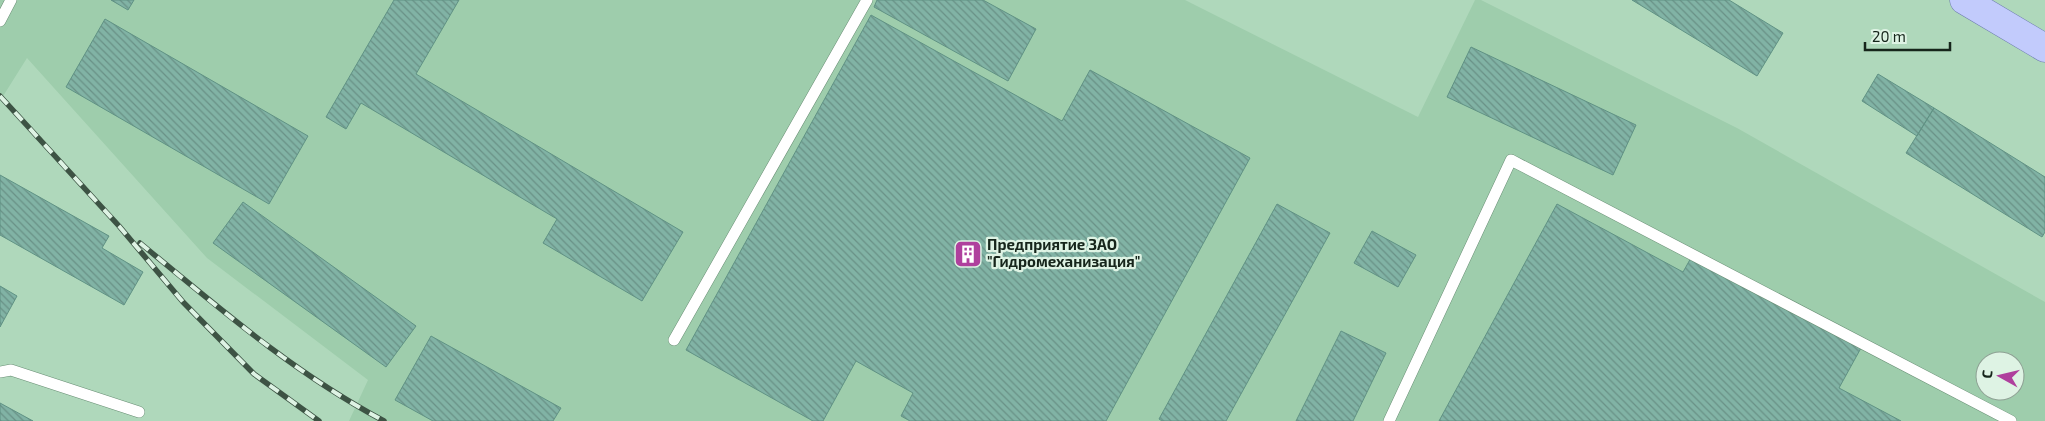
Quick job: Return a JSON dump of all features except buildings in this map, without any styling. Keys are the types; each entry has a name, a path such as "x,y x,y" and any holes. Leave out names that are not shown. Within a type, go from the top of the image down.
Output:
{"main road":[{"path":"1964,0 2045,48"}],"lane":[{"path":"0,21 11,0"},
{"path":"674,340 868,0"},
{"path":"1389,421 1511,160 2011,421"},
{"path":"0,372 11,370 139,412"}],"shaded area":[{"path":"0,0 1185,0 1418,117 1475,0 1481,0 1737,128 2045,302 2045,421 349,421 368,380 207,258 27,58 0,101"}],"railway":[{"path":"0,96 119,226 183,302 254,374 319,421"},
{"path":"140,243 288,361 384,421"}],"place":[{"name":"Предприятие ЗАО \"Гидромеханизация\"","path":"968,254"}]}
